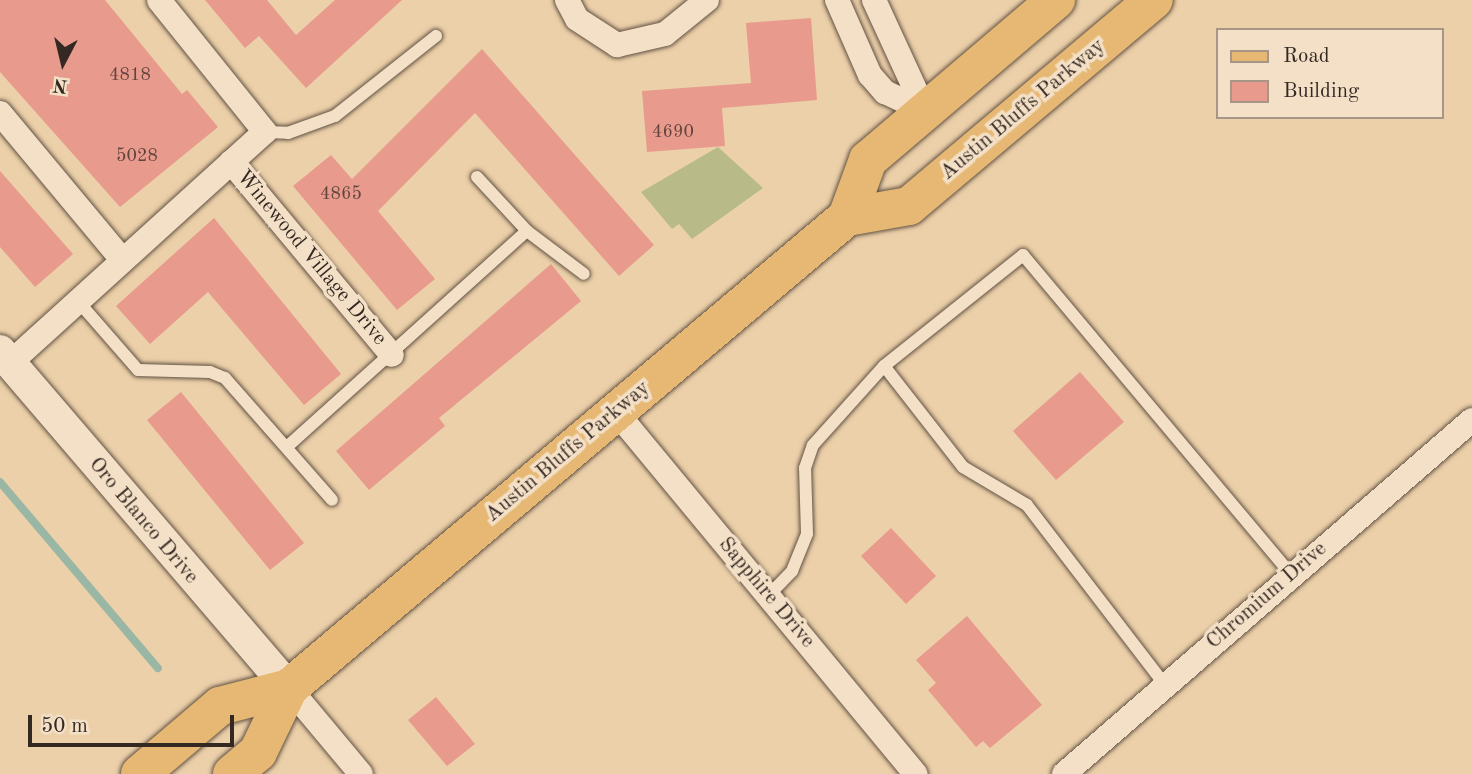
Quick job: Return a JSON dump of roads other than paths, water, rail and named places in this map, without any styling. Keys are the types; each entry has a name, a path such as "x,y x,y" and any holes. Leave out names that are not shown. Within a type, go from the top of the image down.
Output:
{"main road":[{"name":"Austin Bluffs Parkway","path":"232,774 258,752 289,688 847,217 868,160 1056,0"},
{"name":"Austin Bluffs Parkway","path":"847,217 909,206 1154,0"},
{"name":"Austin Bluffs Parkway","path":"140,774 220,706 289,688"}],"street":[{"path":"159,0 265,132"},
{"path":"567,0 577,19 617,45 665,34 707,0"},
{"path":"837,0 870,75 885,92 925,111"},
{"path":"874,0 925,111"},
{"path":"0,113 121,258"},
{"name":"Winewood Village Drive","path":"5,357 77,300 265,132"},
{"name":"Winewood Village Drive","path":"231,162 392,355"},
{"name":"Oro Blanco Drive","path":"5,357 289,688"},
{"name":"Sapphire Drive","path":"616,412 916,774"},
{"name":"Chromium Drive","path":"1064,774 1291,574 1472,420"},
{"path":"289,688 360,774"}],"lane":[{"path":"265,132 288,133 335,116 436,36"},
{"path":"477,177 527,231 584,274"},
{"path":"289,445 527,231"},
{"path":"768,596 792,571 807,534 805,468 813,444 884,366 1023,255 1291,574"},
{"path":"77,300 138,370 210,372 225,378 289,445 332,500"},
{"path":"884,366 963,467 1027,505 1165,685"}],"waterway":[{"path":"0,482 158,668"}]}
